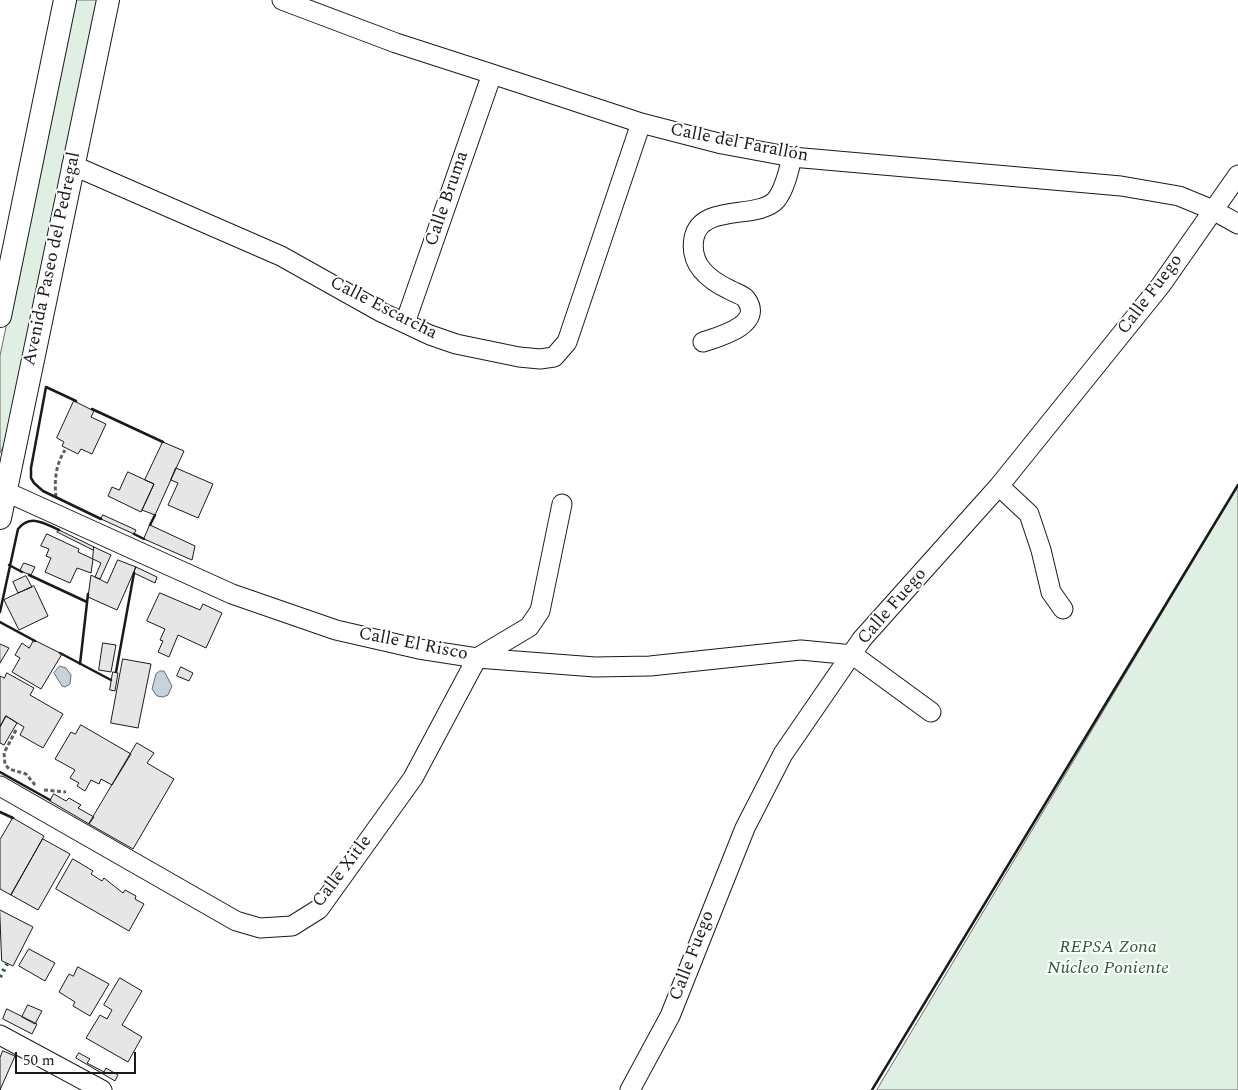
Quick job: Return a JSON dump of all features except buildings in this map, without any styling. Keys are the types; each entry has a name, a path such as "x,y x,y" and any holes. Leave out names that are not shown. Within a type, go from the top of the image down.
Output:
{"main road":[{"path":"0,316 66,0"},
{"name":"Avenida Paseo del Pedregal","path":"0,518 3,490 108,0"}],"street":[{"name":"Calle del Farallón","path":"282,0 396,43 642,123 722,144 792,157 1121,186 1179,196 1213,210 1238,224"},
{"name":"Calle Bruma","path":"405,323 492,74"},
{"name":"Calle Escarcha","path":"72,165 281,256 405,323 456,344 519,358 540,359 554,357 567,342 642,123"},
{"path":"703,342 734,331 745,324 750,308 746,298 706,275 697,265 694,252 694,237 704,223 724,213 758,210 776,200 786,179 792,157"},
{"name":"Calle Fuego","path":"630,1090 670,1016 745,828 783,754 854,654 862,639 999,486 1161,285 1238,175"},
{"path":"999,486 1030,514 1042,550 1051,592 1063,609"},
{"name":"Calle El Risco","path":"3,490 232,594 336,630 419,649 477,658 595,667 650,666 801,650 854,654"},
{"path":"477,658 529,627 540,611 562,504"},
{"path":"854,654 931,712"},
{"name":"Calle Xitle","path":"0,786 236,921 260,928 292,926 319,909 413,778 477,658"},
{"path":"0,1035 102,1090"}],"path":[{"path":"56,497 55,480 58,464 65,450"},
{"path":"16,730 4,753 7,768 24,772 34,785 43,790 66,792"}],"green space":[{"path":"75,0 101,0 4,445 0,453 0,356"},
{"name":"REPSA Zona Núcleo Poniente","path":"1238,486 1238,1090 877,1090"}],"shaded area":[{"path":"60,666 66,668 71,675 70,684 65,687 62,686 54,673"},
{"path":"164,671 172,686 168,695 163,697 157,696 152,689 156,674"}],"hedge":[{"path":"0,977 7,964"}],"wall":[{"path":"76,401 46,387 31,468 31,478 43,491 101,519"},
{"path":"92,409 163,442"},
{"path":"872,1090 1238,485"},
{"path":"150,525 155,515"},
{"path":"0,612 18,529 27,522 37,521 59,530"},
{"path":"134,534 144,539"},
{"path":"9,565 22,572"},
{"path":"116,672 134,573"},
{"path":"29,575 87,602"},
{"path":"80,664 88,594"},
{"path":"0,622 35,641"},
{"path":"60,653 111,680"},
{"path":"0,772 50,800"},
{"path":"0,812 13,818"}]}
